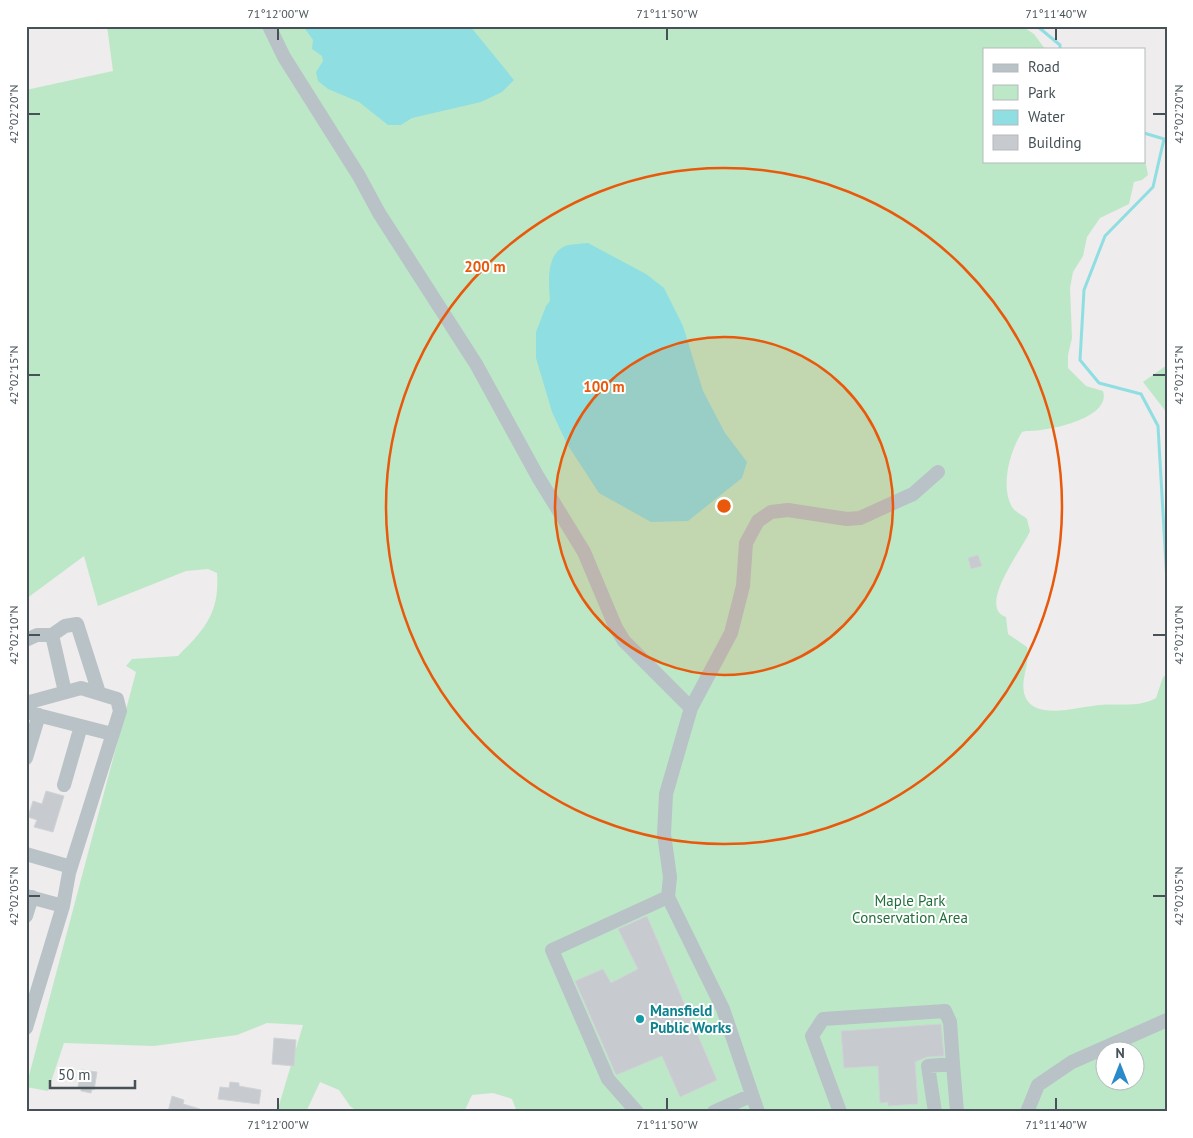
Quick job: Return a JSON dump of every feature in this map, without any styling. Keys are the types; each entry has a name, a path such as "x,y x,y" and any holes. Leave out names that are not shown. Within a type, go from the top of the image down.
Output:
{"lane":[{"path":"269,26 284,57 360,176 379,213 476,364 538,477 584,552 616,628 624,640 691,708"},
{"path":"758,1112 724,1009 668,897 670,876 664,834 666,794 691,708 731,633 742,586 746,543 758,521 771,512 788,510 847,519 860,518 912,494 938,472"},
{"path":"26,640 37,635 52,635 64,626 77,624 98,693"},
{"path":"52,635 65,692"},
{"path":"26,703 81,688 118,699 120,711 71,867 63,906 26,1028"},
{"path":"26,758 33,713 112,734"},
{"path":"64,785 80,726"},
{"path":"26,854 71,867"},
{"path":"26,916 29,897 63,906"},
{"path":"637,1112 608,1079 552,950 668,897"},
{"path":"840,1112 812,1036 823,1019 945,1011 950,1022 956,1112"},
{"path":"1027,1112 1038,1086 1072,1062 1167,1020"},
{"path":"935,1112 928,1066 953,1064"},
{"path":"714,1112 752,1095"}],"green space":[{"name":"Maple Park Conservation Area","path":"107,26 1022,26 1034,34 1044,48 983,48 983,162 1146,162 1148,175 1142,180 1134,182 1129,204 1100,218 1087,237 1083,256 1073,272 1070,288 1072,338 1068,355 1068,368 1086,386 1103,391 1103,401 1088,416 1075,422 1047,429 1022,432 1010,459 1007,489 1008,499 1012,507 1027,519 1030,531 1004,576 996,602 998,611 1006,617 1008,634 1027,647 1028,654 1023,688 1027,700 1033,706 1051,711 1100,705 1142,703 1156,698 1163,677 1167,674 1167,1112 517,1112 512,1099 493,1093 472,1095 464,1112 358,1112 350,1106 339,1090 320,1082 306,1112 277,1112 303,1025 267,1023 237,1035 154,1046 64,1043 48,1091 26,1087 136,672 126,666 132,659 178,656 203,629 213,610 216,599 217,573 208,569 186,571 98,606 84,556 26,599 26,90 113,71"},
{"path":"1167,365 1167,413 1143,382"}],"water":[{"path":"303,26 470,26 514,80 502,92 481,102 412,118 401,125 388,125 359,102 328,89 318,81 316,72 323,61 322,56 312,49 313,40"},
{"path":"588,243 646,274 664,288 683,326 703,391 725,433 747,462 742,478 688,521 651,522 599,493 567,444 552,412 536,358 536,332 546,306 550,301 550,270 554,256 565,246"}],"building":[{"path":"978,555 982,566 971,569 968,558"},
{"path":"46,791 64,796 53,832 34,827 37,820 28,817 33,801 42,804"},
{"name":"Mansfield Public Works","path":"647,916 717,1080 680,1097 662,1056 616,1075 575,981 603,969 611,983 638,969 618,929"},
{"path":"941,1024 944,1056 927,1057 915,1062 918,1104 888,1106 888,1102 880,1103 878,1066 844,1068 841,1031"},
{"path":"274,1038 296,1040 294,1066 272,1064"},
{"path":"81,1070 97,1072 94,1090 92,1089 91,1093 81,1091 81,1088 78,1087"},
{"path":"230,1082 239,1083 239,1086 261,1090 259,1104 218,1099 220,1087 229,1088"},
{"path":"172,1096 184,1100 183,1104 200,1109 199,1112 168,1112"}],"waterway":[{"path":"1037,26 1060,45 1060,48"},
{"path":"1146,134 1164,139"},
{"path":"1164,139 1153,187 1105,236 1084,290 1080,360 1099,383 1141,394 1158,426 1167,582"}],"place":[{"name":"Mansfield Public Works","path":"640,1019"}]}
